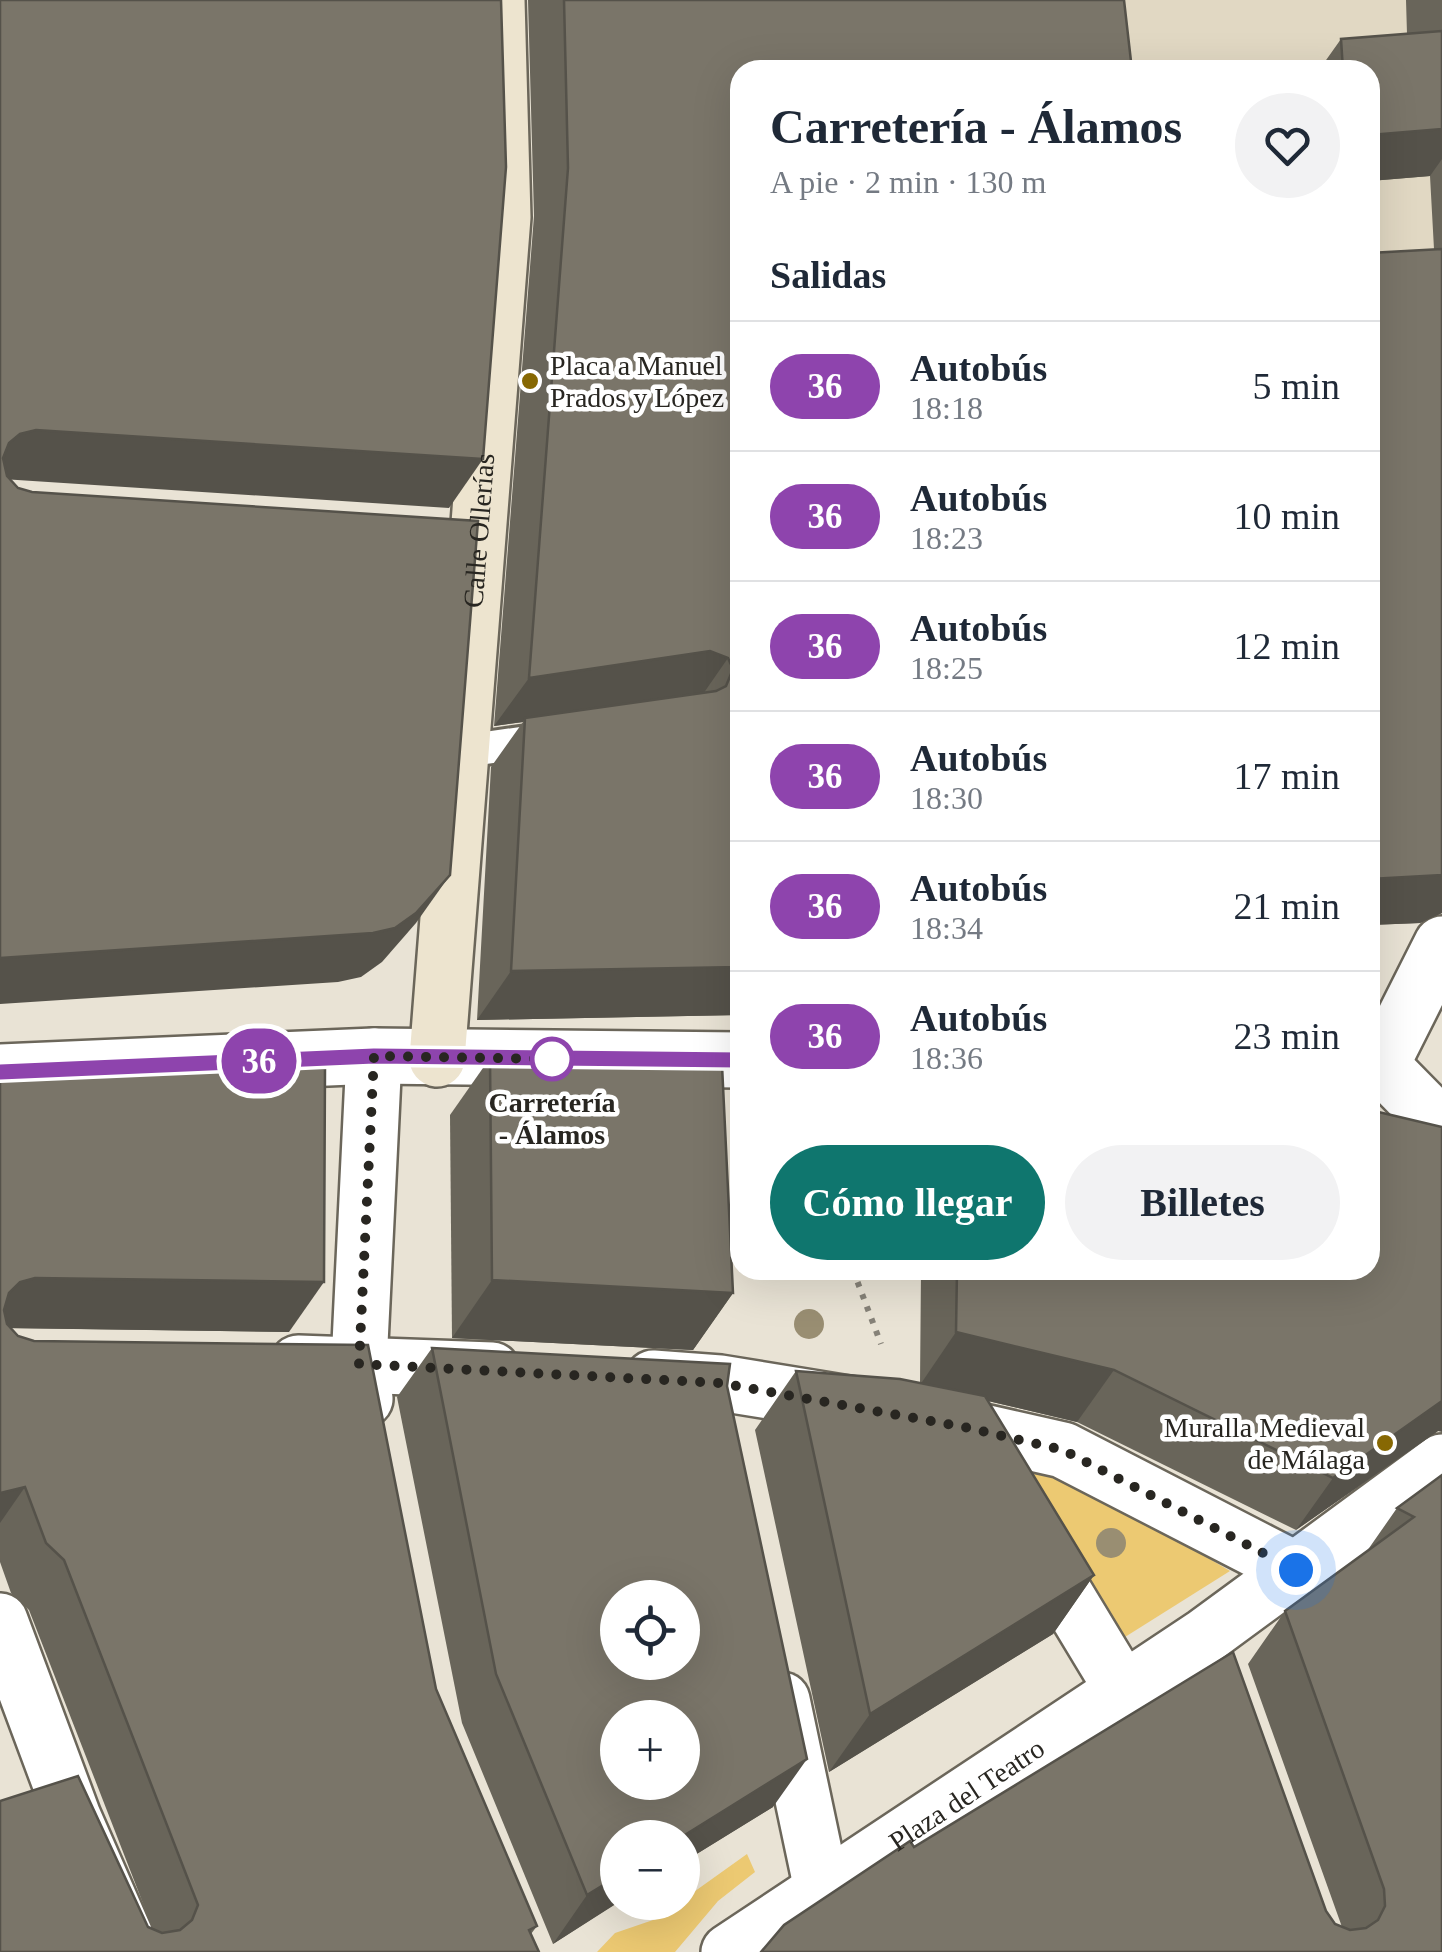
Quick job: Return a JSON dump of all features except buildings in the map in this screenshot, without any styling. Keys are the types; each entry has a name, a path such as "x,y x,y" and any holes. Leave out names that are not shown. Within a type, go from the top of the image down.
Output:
{"street":[{"name":"Calle Ollerías","path":"437,1060 504,217 497,0"},
{"path":"420,537 479,541"},
{"path":"1380,1055 1442,944"},
{"path":"373,1439 359,1364 374,1056"},
{"path":"0,1072 374,1056 437,1060 730,1060"},
{"path":"1380,1069 1442,1128"},
{"path":"239,1362 536,1372"},
{"path":"596,1376 694,1380 941,1422 1063,1450 1296,1570"},
{"path":"941,1422 1123,1690"},
{"name":"Plaza del Teatro","path":"729,1952 1206,1636 1442,1462"},
{"path":"0,1621 73,1817 132,1952"},
{"path":"1206,1636 1225,1692"},
{"path":"773,1658 822,1888"}],"lane":[{"path":"464,751 582,734"}],"path":[{"path":"706,1136 730,1135"}],"shaded area":[{"path":"933,0 1442,0 1442,437 1380,440 1380,60 936,60"},
{"path":"1012,1468 1079,1481 1230,1571 1125,1637"},
{"path":"747,1854 755,1872 718,1901 675,1952 597,1952 615,1933 653,1920 700,1920 700,1888"}],"bus line":[{"name":"36","path":"0,1072 374,1056 437,1060 730,1060"}],"place":[{"name":"Placa a Manuel Prados y López","path":"530,381"},
{"name":"Carretería - Álamos","path":"552,1059"},
{"name":"Muralla Medieval de Málaga","path":"1385,1443"}],"route":[{"path":"552,1059 374,1056 359,1364 694,1380 908,1414 1063,1450 1296,1570"}]}
